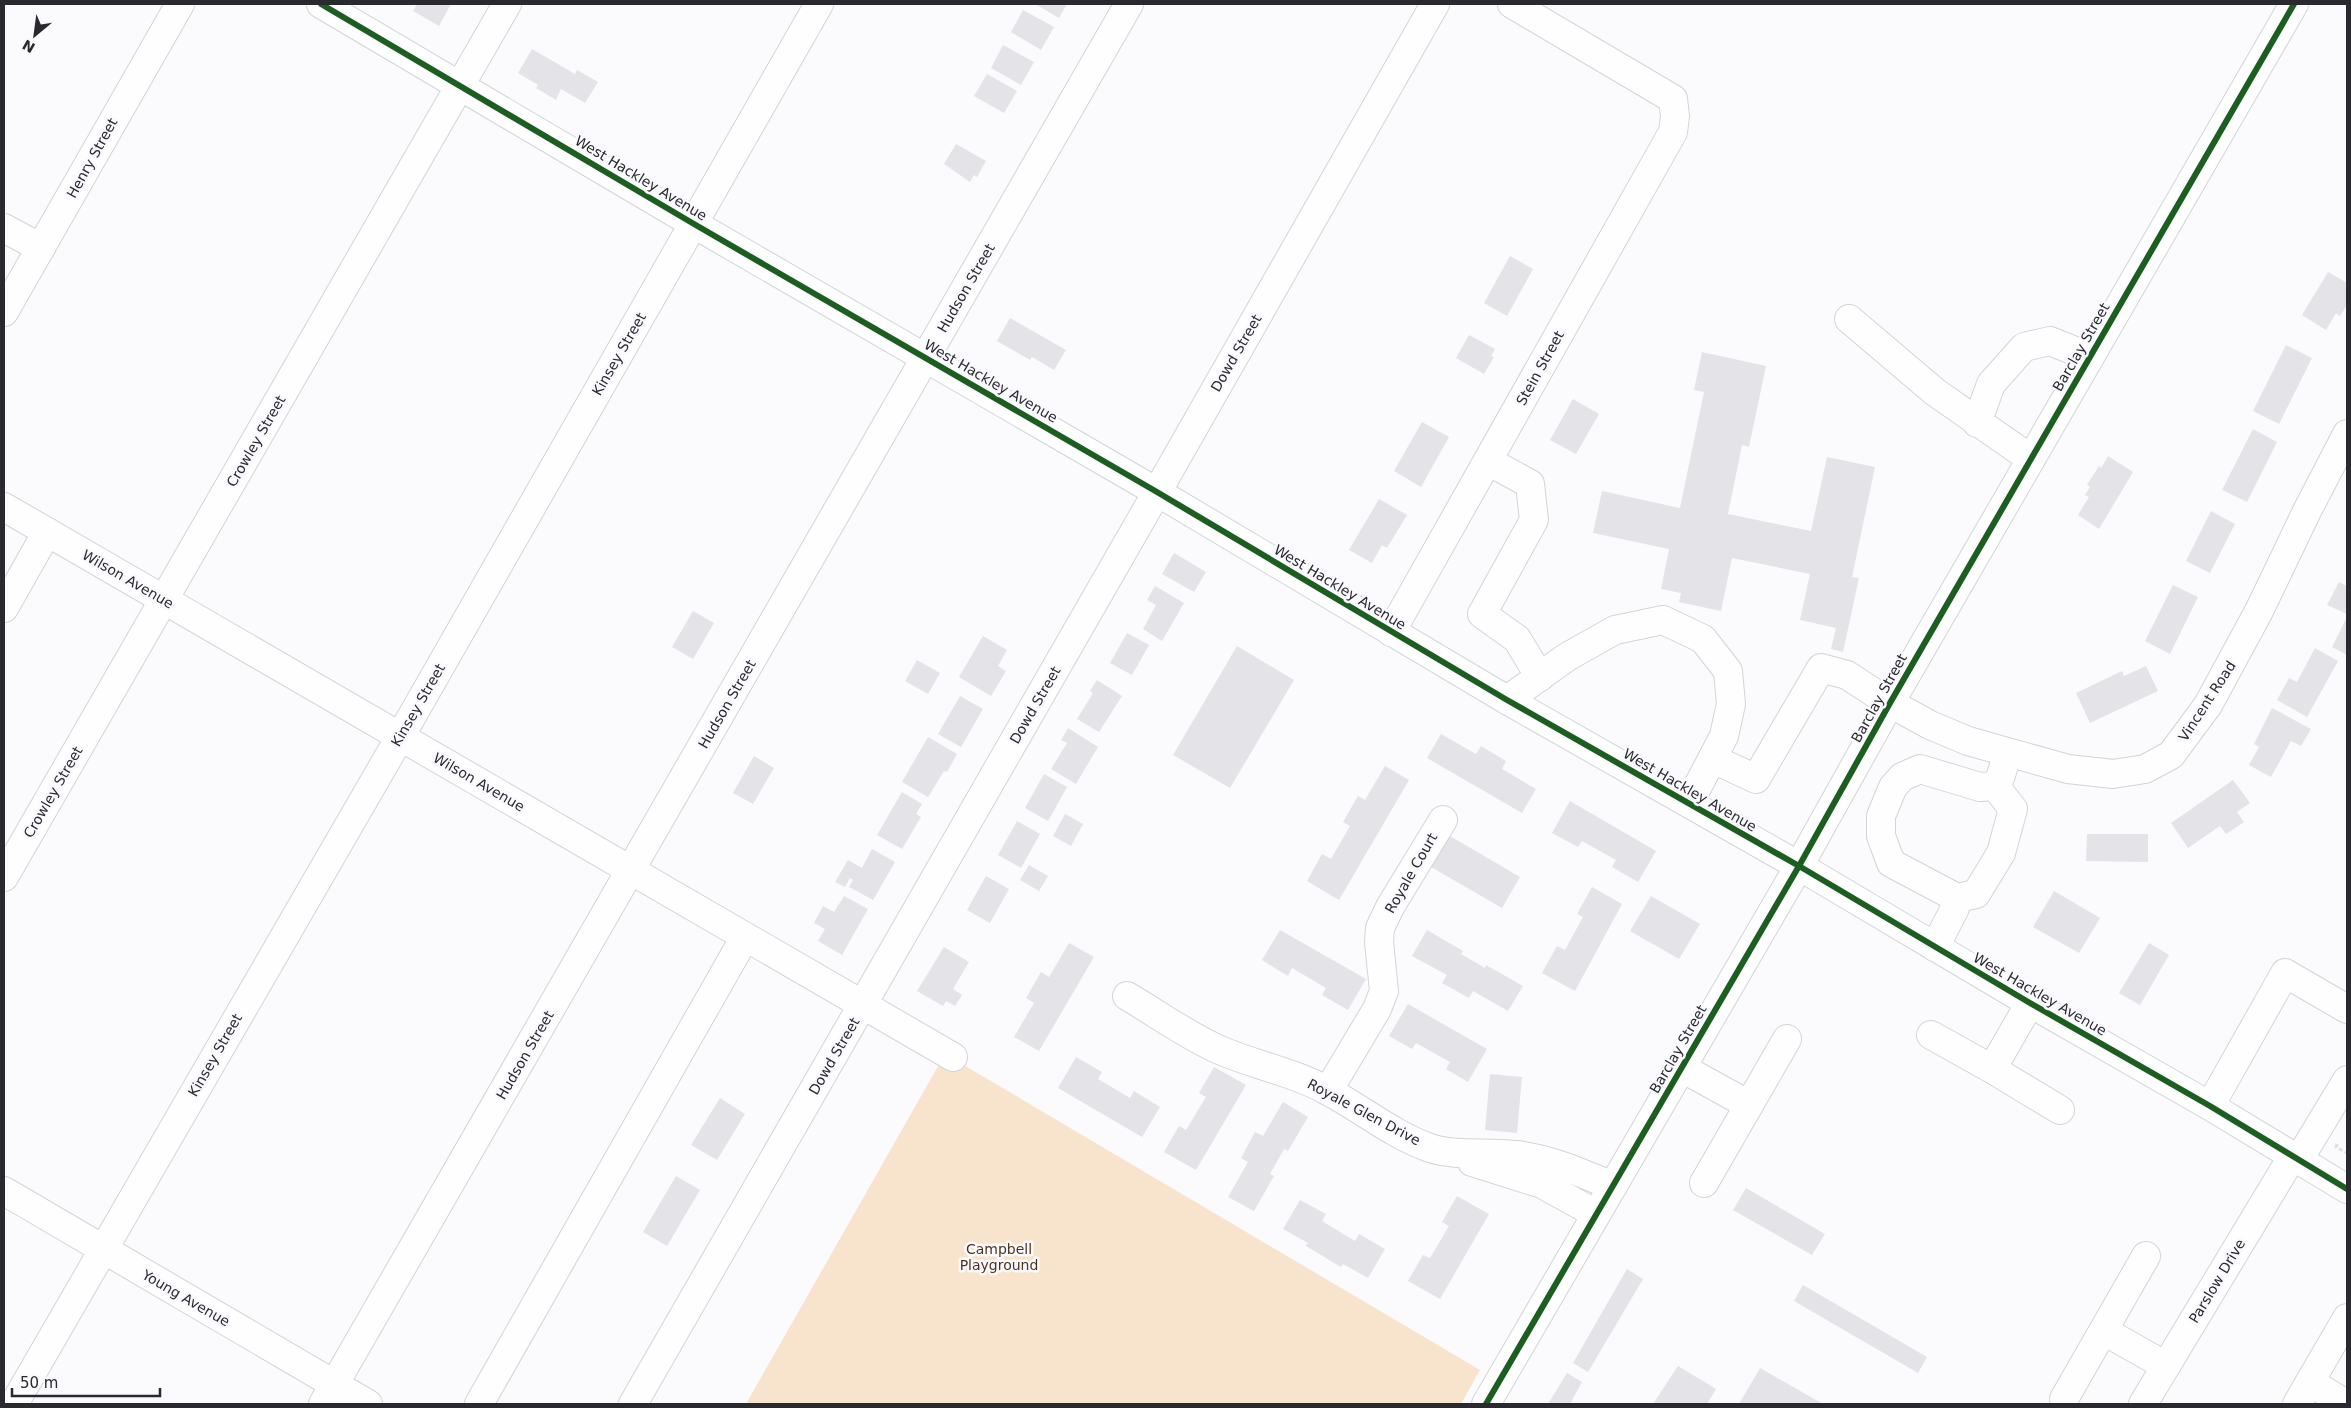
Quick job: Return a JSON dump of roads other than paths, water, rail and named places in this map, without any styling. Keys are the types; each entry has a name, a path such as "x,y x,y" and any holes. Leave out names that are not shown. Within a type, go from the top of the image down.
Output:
{"street":[{"name":"Henry Street","path":"4,312 180,4"},
{"name":"Crowley Street","path":"4,877 507,4"},
{"name":"Kinsey Street","path":"14,1404 400,737 819,4"},
{"name":"Hudson Street","path":"328,1395 1130,4"},
{"name":"Dowd Street","path":"632,1404 863,1006 1435,4"},
{"name":"Stein Street","path":"1391,632 1673,132 1675,116 1673,99 1512,4"},
{"name":"Barclay Street","path":"1486,1404 1799,866 1890,703 2294,4"},
{"name":"West Hackley Avenue","path":"337,8 461,85 694,224 1157,492 1507,700 1799,866 2030,1003 2210,1106 2347,1189"},
{"path":"4,228 41,248"},
{"path":"1849,319 1935,392 2031,459"},
{"path":"1977,423 1991,384 2024,347 2050,341 2090,357"},
{"name":"Vincent Road","path":"1713,759 1756,779 1821,668 1847,675 1890,703 1968,741 2068,769 2112,774 2145,769 2171,754 2192,729 2230,668 2347,434"},
{"path":"1488,461 1530,484 1534,520 1482,614 1517,639 1540,677"},
{"name":"Wilson Avenue","path":"4,508 953,1058"},
{"path":"4,608 47,532"},
{"path":"1507,700 1567,657 1615,630 1663,620 1704,639 1728,671 1731,704 1724,736 1688,802"},
{"path":"1995,786 2000,778 2008,752"},
{"path":"1920,769 1980,787 1995,786 2013,809 2000,853 1976,894 1957,898 1891,863 1881,836 1881,816 1893,787 1902,777 1920,769"},
{"name":"Royale Court","path":"1328,1091 1377,1008 1384,991 1379,942 1380,928 1443,820"},
{"path":"1935,947 1956,908 1957,898"},
{"path":"479,1404 745,937"},
{"path":"2210,1106 2284,973 2347,1009"},
{"name":"Royale Glen Drive","path":"1127,996 1219,1050 1247,1062 1287,1072 1328,1091 1397,1132 1429,1148 1455,1154 1479,1152 1516,1155 1550,1161 1613,1186"},
{"path":"1992,1069 2030,1003"},
{"path":"1931,1035 2060,1110"},
{"path":"1704,1183 1787,1039"},
{"path":"1682,1068 1749,1105"},
{"name":"Parslow Drive","path":"2143,1404 2295,1159 2347,1080"},
{"path":"1455,1154 1479,1165 1542,1184 1596,1214"},
{"name":"Young Avenue","path":"4,1191 102,1249 328,1395 368,1404"},
{"path":"2064,1399 2146,1256"},
{"path":"2346,1404 2303,1393 2347,1318"},
{"path":"2104,1331 2166,1366"}],"park label":[{"name":"Campbell Playground","path":"999,1258"}]}
